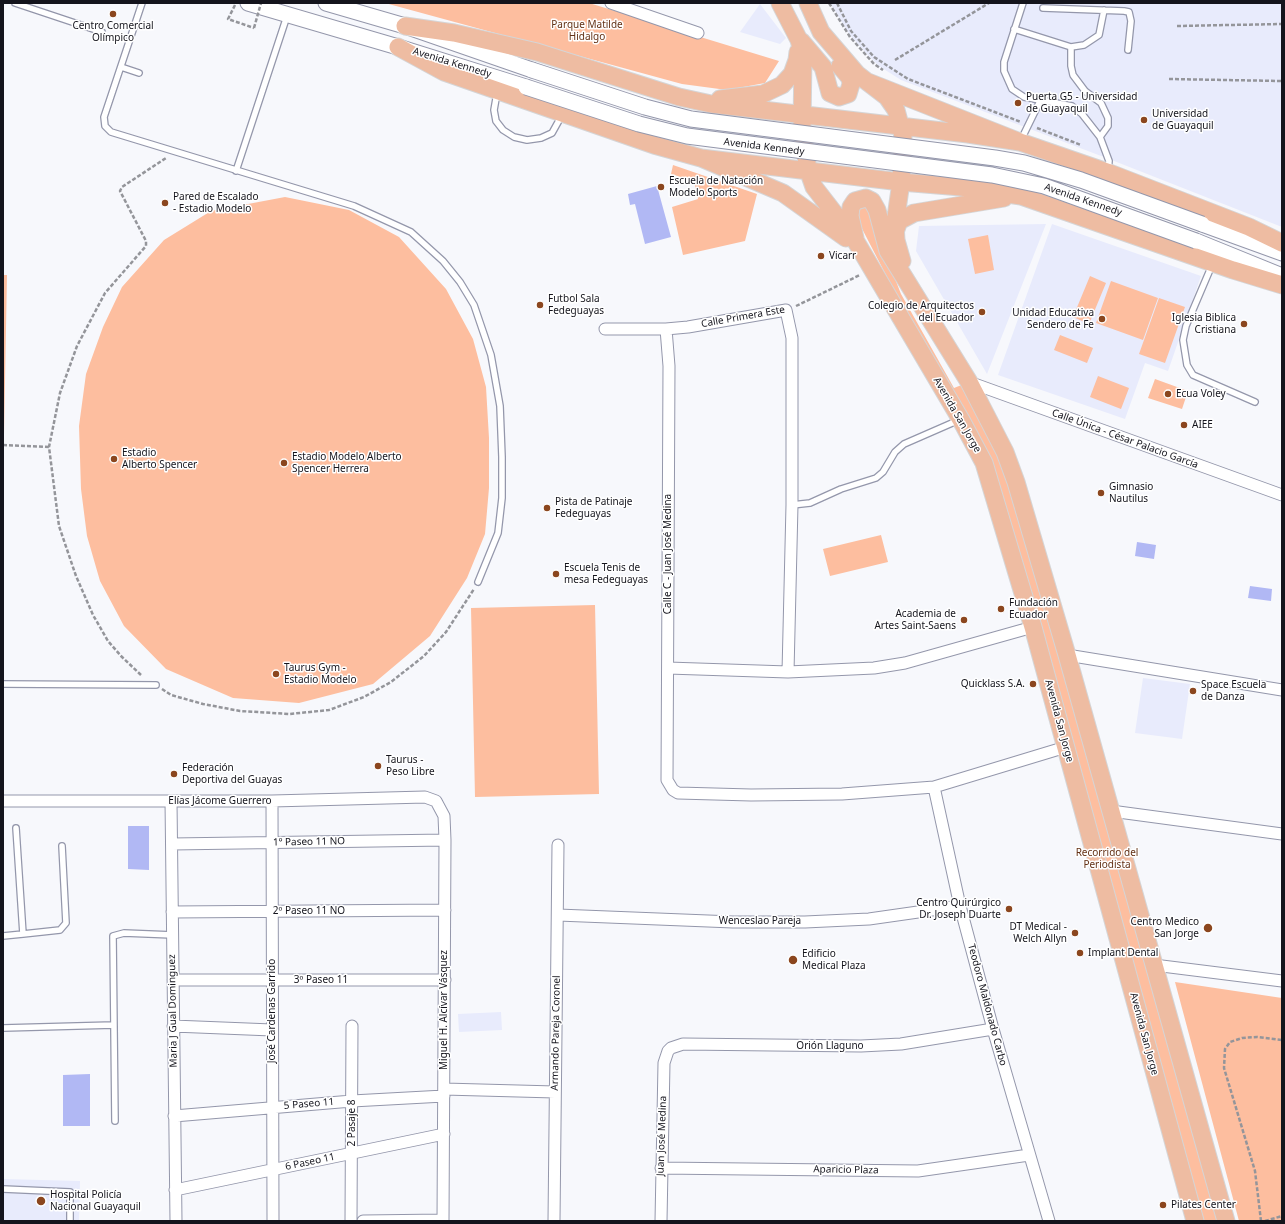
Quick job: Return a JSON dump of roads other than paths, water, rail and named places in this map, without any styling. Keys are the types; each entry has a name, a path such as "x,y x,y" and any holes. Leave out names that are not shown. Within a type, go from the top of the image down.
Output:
{"main road":[{"name":"Avenida Kennedy","path":"248,3 526,86 639,124 699,138 992,175 1036,184 1075,196 1196,241 1282,276"},
{"name":"Avenida Kennedy","path":"326,3 405,26 645,107 691,119 994,158 1036,166 1081,180 1282,253"},
{"path":"780,3 797,35 823,67 830,93 834,96 844,96 851,90 850,78 840,66 821,32 808,3"},
{"path":"405,26 454,33 538,52 679,97 739,108 968,134 1020,142"},
{"path":"821,32 857,74 892,104 901,126 903,136 901,182 895,232 908,284"},
{"path":"679,97 716,100 763,94 782,85 792,74 797,60 797,35"},
{"path":"797,35 804,63 804,146 808,170 814,186 821,197 857,244"},
{"path":"398,47 444,72 654,145 701,158 901,182 961,187 1014,195 1041,202 1282,285"},
{"path":"868,82 1020,142 1108,172 1249,228 1282,243"},
{"path":"731,162 751,158 762,149 765,142 765,134 761,124 750,113 739,108"},
{"path":"961,187 948,183 938,175 933,163 934,154 937,147 947,139 968,134"},
{"path":"701,158 783,194 857,244"},
{"path":"857,244 850,216 851,207 855,201 866,198 875,204 888,251 969,382 996,433 1016,482 1067,655 1226,1221"},
{"path":"895,232 899,221 914,213 1001,198 1041,202"},
{"name":"Avenida San Jorge","path":"857,244 962,420 984,463 1033,627 1195,1221"}],"street":[{"path":"611,3 698,33"},
{"name":"Calle Primera Este","path":"605,329 666,329 716,323 786,310 792,338 792,505"},
{"name":"Calle C - Juan José Medina","path":"666,329 669,366 667,780 669,785 678,793 751,796 842,794 934,786"},
{"name":"Calle Única - César Palacio García","path":"969,382 1282,495"},
{"path":"788,672 792,505"},
{"path":"668,668 788,672 850,670 905,663 1033,627"},
{"path":"1067,655 1282,690"},
{"path":"934,786 1066,747"},
{"name":"Teodoro Maldonado Carbo","path":"934,786 960,906 993,1029 1049,1221"},
{"name":"Elías Jácome Guerrero","path":"3,801 272,801 425,797 436,801"},
{"name":"Maria J Gual Dominguez","path":"171,801 176,1221"},
{"name":"José Cardenas Garrido","path":"272,801 272,1221"},
{"name":"Miguel H. Alcívar Vásquez","path":"436,801 444,816 445,840 443,1221"},
{"path":"1111,811 1282,834"},
{"name":"1º Paseo 11 NO","path":"172,844 445,840"},
{"name":"Armando Pareja Coronel","path":"554,1221 558,845"},
{"name":"Wenceslao Pareja","path":"558,915 733,922 805,922 869,919 960,906"},
{"name":"2º Paseo 11 NO","path":"172,912 445,910"},
{"path":"1154,965 1282,981"},
{"name":"3º Paseo 11","path":"173,980 445,980"},
{"path":"174,1026 272,1030"},
{"name":"2 Pasaje 8","path":"351,1221 352,1026"},
{"name":"Orión Llaguno","path":"668,1051 683,1044 861,1046 901,1044 993,1029"},
{"name":"Juan José Medina","path":"661,1221 664,1063 668,1051"},
{"name":"5 Paseo 11","path":"174,1116 444,1093 555,1092"},
{"name":"6 Paseo 11","path":"175,1190 444,1134"},
{"name":"Aparicio Plaza","path":"661,1168 918,1171 1029,1155"},
{"path":"363,1221 443,1221"}],"lane":[{"path":"15,3 102,32"},
{"path":"142,3 104,117 105,126 111,132 354,206 411,232 443,261 460,282 470,299 491,355 500,406 502,457 502,498 498,533 478,582"},
{"path":"1023,3 1004,62 1007,79 1012,90 1024,97 1072,106 1086,118 1100,137 1109,161 1108,172"},
{"path":"1043,8 1129,12 1131,21 1128,50"},
{"path":"1014,29 1071,47 1084,45 1099,35 1104,10"},
{"path":"236,171 287,15"},
{"path":"1071,47 1071,66 1073,75 1085,90 1101,103 1108,118 1108,126 1100,137"},
{"path":"121,67 139,73"},
{"path":"498,91 494,110 496,121 503,130 514,137 527,140 541,138 552,134 562,113"},
{"path":"1020,142 1041,99"},
{"path":"1212,262 1207,280 1186,326 1183,340 1187,366 1193,375 1255,402"},
{"path":"792,505 810,503 842,489 876,478 884,472 895,452 904,444 962,420"},
{"path":"3,684 156,685"},
{"path":"16,828 23,934"},
{"path":"3,936 60,930 66,922 62,846"},
{"path":"115,1121 113,936 124,933 173,935"},
{"path":"3,1028 114,1025"},
{"path":"3,1190 70,1192 70,1221"}],"water":[{"path":"657,186 671,237 645,244 635,204 630,205 628,194"},
{"path":"1137,542 1156,545 1154,559 1135,556"},
{"path":"1250,586 1272,589 1271,601 1248,598"},
{"path":"128,826 149,826 149,870 128,869"},
{"path":"90,1074 90,1126 63,1126 63,1075"}],"place":[{"name":"Centro Comercial Olímpico","path":"113,14"},
{"name":"Puerta G5 - Universidad de Guayaquil","path":"1018,103"},
{"name":"Universidad de Guayaquil","path":"1144,120"},
{"name":"Escuela de Natación Modelo Sports","path":"661,187"},
{"name":"Pared de Escalado - Estadio Modelo","path":"165,203"},
{"name":"Vicarr","path":"821,256"},
{"name":"Futbol Sala Fedeguayas","path":"540,305"},
{"name":"Colegio de Arquitectos del Ecuador","path":"982,312"},
{"name":"Unidad Educativa Sendero de Fe","path":"1102,319"},
{"name":"Iglesia Biblica Cristiana","path":"1244,324"},
{"name":"Ecua Voley","path":"1168,394"},
{"name":"AIEE","path":"1184,425"},
{"name":"Estadio Alberto Spencer","path":"114,459"},
{"name":"Estadio Modelo Alberto Spencer Herrera","path":"284,463"},
{"name":"Gimnasio Nautilus","path":"1101,493"},
{"name":"Pista de Patinaje Fedeguayas","path":"547,508"},
{"name":"Escuela Tenis de mesa Fedeguayas","path":"556,574"},
{"name":"Fundación Ecuador","path":"1001,609"},
{"name":"Academia de Artes Saint-Saens","path":"964,620"},
{"name":"Taurus Gym - Estadio Modelo","path":"276,674"},
{"name":"Quicklass S.A.","path":"1033,684"},
{"name":"Space Escuela de Danza","path":"1193,691"},
{"name":"Taurus - Peso Libre","path":"378,766"},
{"name":"Federación Deportiva del Guayas","path":"174,774"},
{"name":"Centro Quirúrgico Dr. Joseph Duarte","path":"1009,909"},
{"name":"Centro Medico San Jorge","path":"1208,928"},
{"name":"DT Medical - Welch Allyn","path":"1075,933"},
{"name":"Implant Dental","path":"1080,953"},
{"name":"Edificio Medical Plaza","path":"793,960"},
{"name":"Hospital Policía Nacional Guayaquil","path":"41,1201"},
{"name":"Pilates Center","path":"1163,1205"}],"park label":[{"name":"Parque Matilde Hidalgo","path":"587,30"},
{"name":"Recorrido del Periodista","path":"1107,858"}]}
